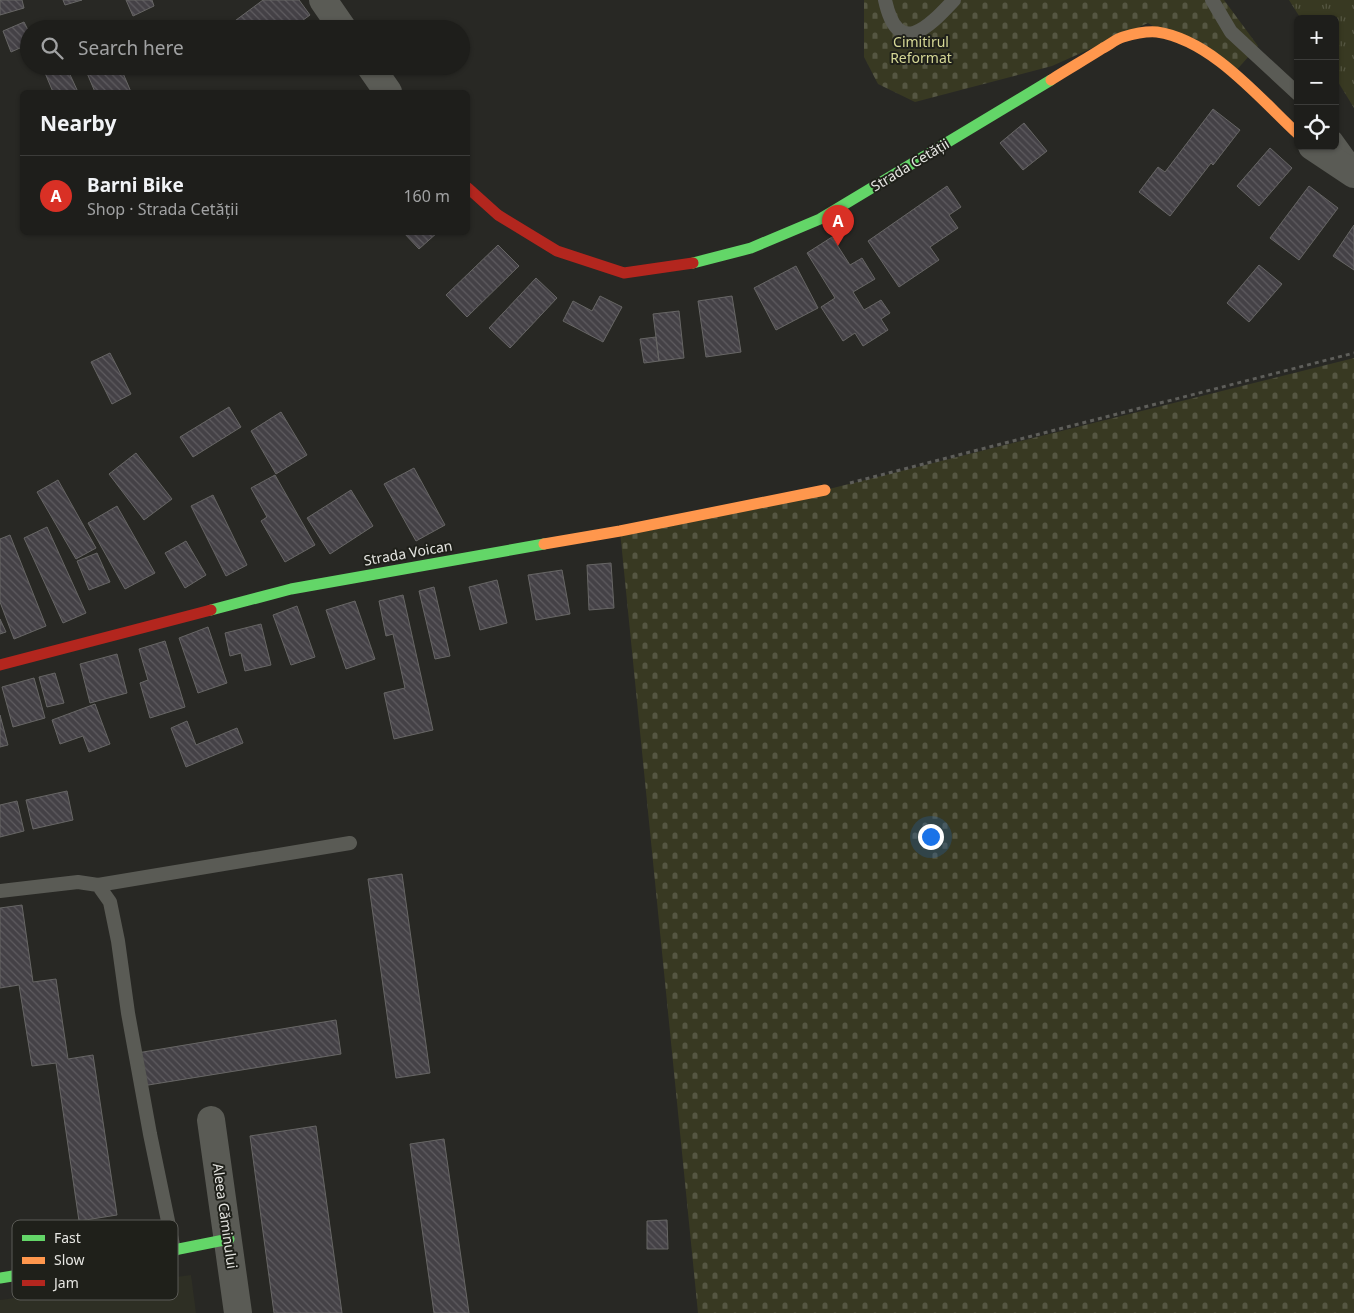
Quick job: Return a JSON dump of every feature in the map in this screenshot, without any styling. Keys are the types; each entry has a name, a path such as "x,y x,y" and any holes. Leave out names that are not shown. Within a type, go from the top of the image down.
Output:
{"street":[{"path":"322,0 336,20"},
{"name":"Strada Cetății","path":"470,190 498,215 557,251 624,274 683,265 752,248 820,219 1122,37 1159,32 1188,43 1222,64 1294,130"},
{"path":"376,75 387,90"},
{"path":"1318,150 1354,174"},
{"name":"Strada Voican","path":"0,664 24,660 291,589 620,531 825,490"},
{"name":"Aleea Căminului","path":"211,1120 238,1313"},
{"path":"178,1249 229,1239"}],"lane":[{"path":"885,0 888,15 901,32 908,35 921,32 939,17 954,0"},
{"path":"1212,0 1231,32 1294,90"},
{"path":"1339,143 1354,164"},
{"path":"0,891 78,882 98,885 350,843"},
{"path":"98,885 110,902 148,1125 168,1220"}],"path":[{"path":"825,490 1354,353"}],"shaded area":[{"path":"191,1275 196,1313 0,1313 0,1300 12,1298 12,1300 178,1300 178,1277"}],"green space":[{"name":"Cimitirul Reformat","path":"864,0 1224,0 1258,46 1233,74 1148,23 1052,66 915,102 878,84 864,57"},
{"path":"1289,0 1354,0 1354,108 1339,84 1339,15 1298,15"},
{"path":"1354,358 1354,1313 698,1313 620,531 825,490"}],"building":[{"path":"0,0 22,0 24,8 0,15"},
{"path":"63,0 82,0 65,5"},
{"path":"126,0 152,0 154,6 133,16"},
{"path":"263,0 299,0 310,15 303,20 236,20"},
{"path":"20,24 20,48 11,52 3,31"},
{"path":"46,75 70,75 77,90 52,90"},
{"path":"88,75 124,75 130,90 94,90"},
{"path":"1213,109 1240,130 1213,165 1211,163 1170,216 1139,192 1158,167 1165,172"},
{"path":"1024,123 1047,151 1023,170 1000,143"},
{"path":"1270,148 1292,168 1259,206 1237,186"},
{"path":"947,186 961,207 949,215 958,228 930,247 939,260 899,287 868,241"},
{"path":"1309,186 1338,208 1299,260 1270,238"},
{"path":"1354,225 1354,270 1333,256"},
{"path":"406,235 435,235 419,249"},
{"path":"832,237 850,265 862,258 875,279 853,292 864,310 881,300 890,313 881,319 888,330 863,346 855,333 843,341 821,307 835,298 807,253"},
{"path":"498,245 519,266 467,317 446,295"},
{"path":"1259,265 1282,284 1249,322 1227,303"},
{"path":"796,266 818,308 776,330 754,288"},
{"path":"536,278 557,298 510,348 489,328"},
{"path":"600,296 622,307 603,342 563,321 573,301 592,311"},
{"path":"732,296 741,352 706,357 698,301"},
{"path":"679,311 684,358 659,361 653,314"},
{"path":"656,337 659,361 644,363 640,339"},
{"path":"110,353 131,394 112,404 91,362"},
{"path":"229,407 241,427 193,457 180,437"},
{"path":"281,412 307,455 276,474 251,431"},
{"path":"136,453 172,499 144,520 109,474"},
{"path":"414,468 445,525 416,541 384,484"},
{"path":"275,475 315,545 285,562 261,521 267,517 251,488"},
{"path":"58,480 96,548 76,559 37,492"},
{"path":"351,490 373,526 330,554 307,518"},
{"path":"213,495 247,565 226,576 191,506"},
{"path":"117,506 155,573 125,589 88,523"},
{"path":"47,527 86,613 63,623 24,538"},
{"path":"10,535 46,626 14,639 0,602 0,539"},
{"path":"186,541 206,575 185,588 165,553"},
{"path":"97,553 110,582 89,590 77,561"},
{"path":"611,563 614,608 589,610 587,565"},
{"path":"562,570 570,614 536,620 528,575"},
{"path":"497,580 507,623 480,630 469,587"},
{"path":"434,587 450,656 435,659 419,591"},
{"path":"403,595 433,730 394,739 384,693 405,688 393,634 386,636 379,601"},
{"path":"355,601 375,659 346,669 326,610"},
{"path":"297,606 315,657 291,665 273,615"},
{"path":"0,619 6,632 0,634"},
{"path":"261,624 271,665 245,671 241,653 230,656 225,633"},
{"path":"208,627 227,683 198,693 179,638"},
{"path":"165,641 185,707 150,718 140,683 148,680 139,649"},
{"path":"117,654 127,693 90,703 80,664"},
{"path":"55,673 64,703 47,707 39,677"},
{"path":"34,678 45,718 13,727 2,687"},
{"path":"95,704 110,744 89,752 83,736 60,744 52,720"},
{"path":"0,715 8,745 0,747"},
{"path":"187,721 196,745 237,728 243,743 186,767 171,728"},
{"path":"67,791 73,820 33,829 26,800"},
{"path":"17,801 24,831 0,837 0,805"},
{"path":"402,874 430,1073 396,1078 368,879"},
{"path":"22,905 33,982 56,979 68,1059 93,1055 117,1215 79,1220 56,1063 32,1066 19,985 0,988 0,908"},
{"path":"336,1020 341,1054 142,1086 137,1053"},
{"path":"316,1126 342,1313 274,1313 250,1136"},
{"path":"444,1139 469,1313 434,1313 410,1144"},
{"path":"667,1220 668,1249 647,1249 647,1221"}],"traffic: fast":[{"path":"693,263 751,248 820,219 1051,80"},
{"path":"211,610 291,589 544,544"},
{"path":"178,1249 229,1239"},
{"path":"0,1278 12,1276"}],"traffic: slow":[{"path":"1051,80 1120,38 1140,33 1157,32 1177,37 1197,46 1216,59 1251,88 1294,130"},
{"path":"544,544 620,531 825,490"}],"traffic: jam":[{"path":"470,190 498,215 557,251 624,273 693,263"},
{"path":"0,665 211,610"}],"place":[{"name":"Barni Bike","path":"838,246"}]}
